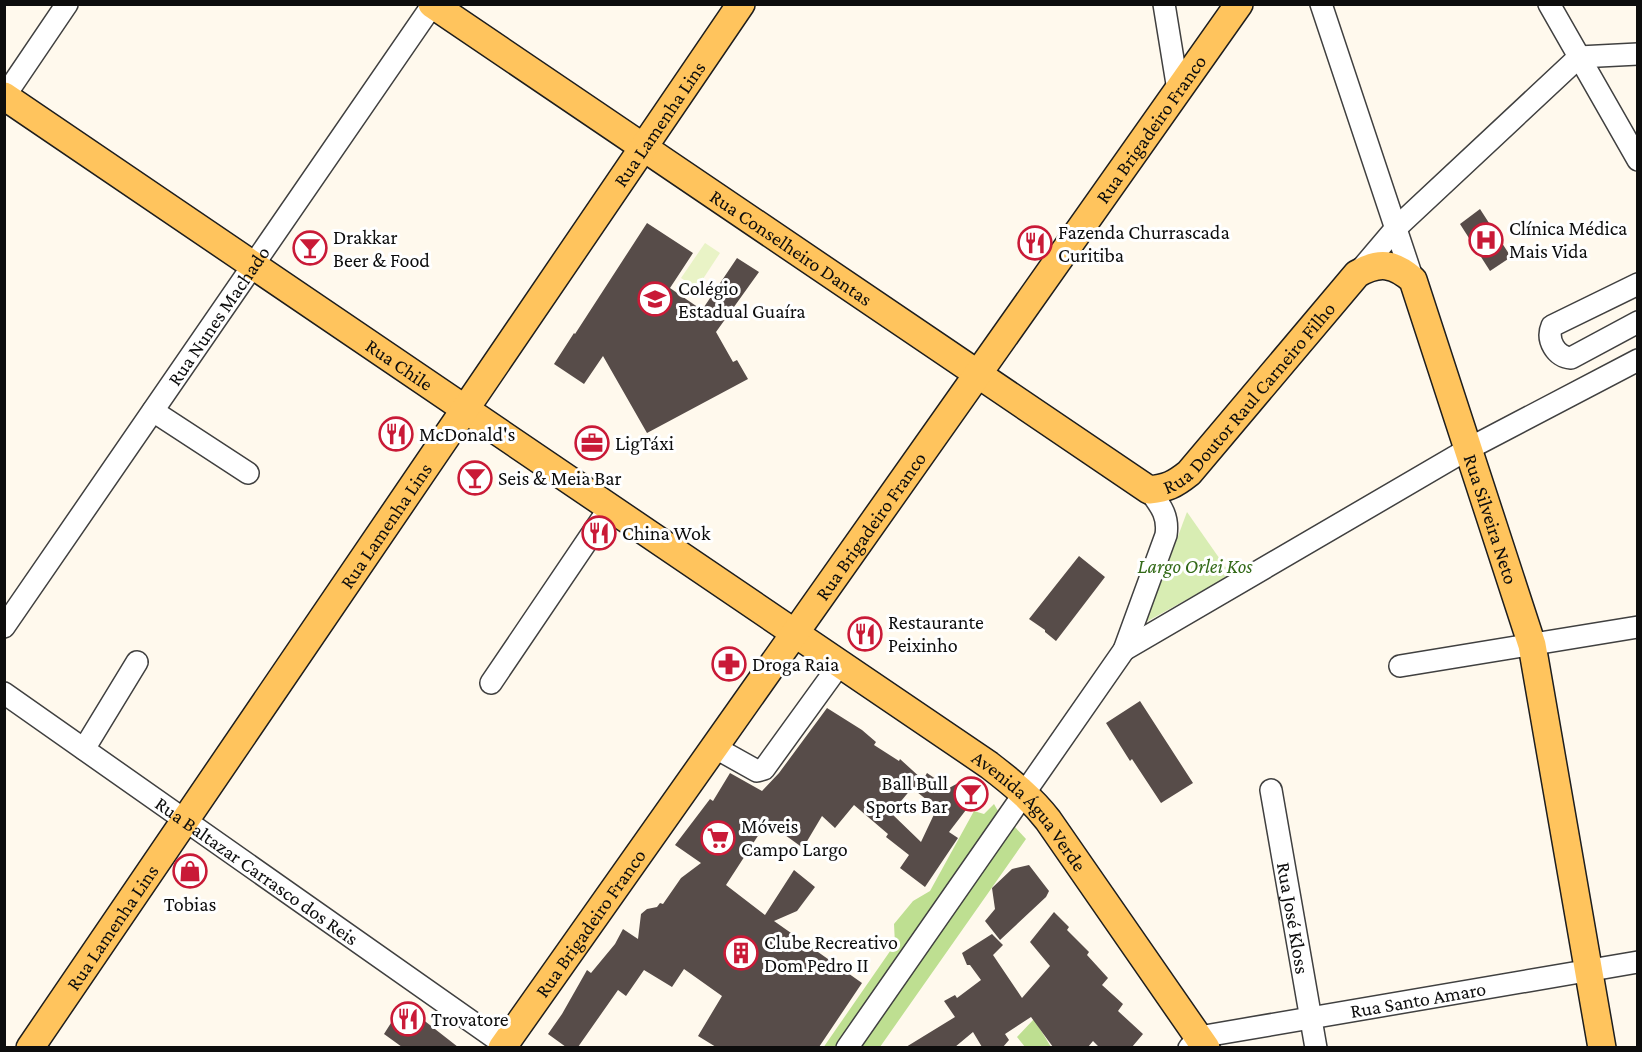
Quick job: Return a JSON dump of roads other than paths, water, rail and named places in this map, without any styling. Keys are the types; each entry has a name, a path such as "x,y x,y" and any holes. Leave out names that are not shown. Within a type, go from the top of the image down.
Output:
{"main road":[{"name":"Rua Lamenha Lins","path":"30,1047 741,4"},
{"name":"Rua Brigadeiro Franco","path":"505,1046 1239,4"},
{"name":"Rua Conselheiro Dantas","path":"433,5 1149,490"},
{"name":"Rua Chile","path":"5,96 795,633"},
{"path":"1357,274 1380,265 1404,272 1413,280"},
{"name":"Rua Doutor Raul Carneiro Filho","path":"1149,490 1165,488 1177,483 1189,473 1357,274"},
{"name":"Rua Silveira Neto","path":"1413,280 1532,645 1602,1047"},
{"name":"Avenida Água Verde","path":"795,633 989,765 1037,806 1053,826 1198,1044"}],"street":[{"path":"5,96 67,4"},
{"path":"1164,4 1178,90"},
{"name":"Rua Silveira Neto","path":"1321,4 1413,280"},
{"path":"1549,4 1638,160"},
{"name":"Rua Nunes Machado","path":"4,627 433,5"},
{"path":"1579,57 1638,54"},
{"name":"Rua Doutor Raul Carneiro Filho","path":"1357,274 1396,228 1579,57"},
{"path":"1638,284 1552,327 1550,339 1559,354 1565,358 1571,358 1638,322"},
{"path":"1124,650 1468,449 1638,360"},
{"path":"153,411 248,473"},
{"name":"Rua Doutor Raul Carneiro Filho","path":"847,1047 1124,650 1168,525 1165,514 1149,490"},
{"path":"491,683 610,507"},
{"path":"1400,666 1638,627"},
{"path":"84,749 137,662"},
{"path":"714,747 757,771 764,769 840,663"},
{"name":"Rua Baltazar Carrasco dos Reis","path":"4,693 505,1046"},
{"name":"Rua José Kloss","path":"1271,790 1316,1047"},
{"name":"Rua Santo Amaro","path":"1198,1044 1310,1018 1638,962"}],"place":[{"name":"Clínica Médica Mais Vida","path":"1486,240"},
{"name":"Fazenda Churrascada Curitiba","path":"1035,243"},
{"name":"Drakkar Beer & Food","path":"310,248"},
{"name":"Colégio Estadual Guaíra","path":"655,299"},
{"name":"McDonald's","path":"396,434"},
{"name":"LigTáxi","path":"592,443"},
{"name":"Seis & Meia Bar","path":"475,478"},
{"name":"China Wok","path":"599,533"},
{"name":"Restaurante Peixinho","path":"865,634"},
{"name":"Droga Raia","path":"729,664"},
{"name":"Ball Bull Sports Bar","path":"971,794"},
{"name":"Móveis Campo Largo","path":"718,838"},
{"name":"Tobias","path":"190,871"},
{"name":"Clube Recreativo Dom Pedro II","path":"741,953"},
{"name":"Trovatore","path":"408,1019"}],"park label":[{"name":"Largo Orlei Kos","path":"1195,566"}]}
